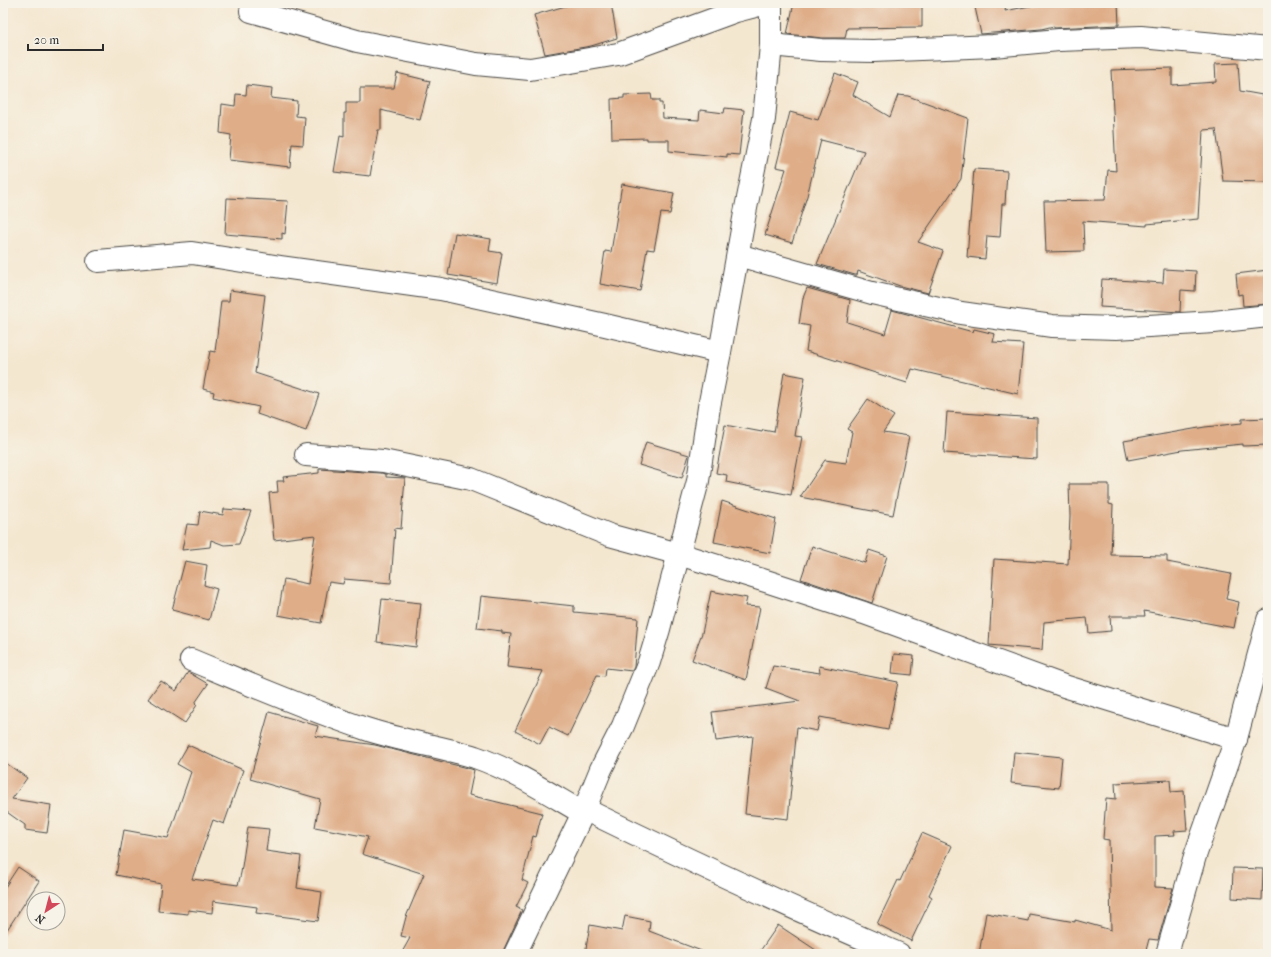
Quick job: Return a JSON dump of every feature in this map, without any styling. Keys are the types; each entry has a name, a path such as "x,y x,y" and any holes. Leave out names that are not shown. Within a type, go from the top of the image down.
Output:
{"street":[{"path":"251,11 357,41 476,64 530,69 618,54 736,11 766,3"},
{"path":"515,954 583,811 601,769 623,726 659,629 698,481 709,406 738,255 744,213 764,119 771,45 771,3"},
{"path":"771,45 821,50 873,51 993,46 1060,40 1141,37 1268,48"},
{"path":"98,261 192,253 441,289 720,352"},
{"path":"738,255 879,295 961,313 1052,326 1116,328 1214,322 1268,316"},
{"path":"306,455 383,461 471,479 608,535 679,554 864,614 1064,686 1236,739"},
{"path":"1167,954 1195,856 1236,739 1268,620"},
{"path":"191,660 303,707 361,727 475,758 500,768 583,811 899,954"}],"building":[{"path":"576,3 611,3 617,38 591,46 545,54 534,15"},
{"path":"794,3 922,3 922,27 847,28 845,38 822,38 787,34"},
{"path":"974,3 1006,3 1005,11 1045,3 1118,3 1119,25 1054,28 1054,26 1041,29 981,34"},
{"path":"1238,63 1240,91 1268,96 1268,182 1223,181 1216,129 1203,130 1198,219 1147,224 1147,226 1083,221 1084,251 1046,252 1044,201 1105,200 1108,170 1116,171 1111,70 1172,68 1172,85 1216,82 1215,64"},
{"path":"397,73 430,81 420,120 381,110 381,130 378,130 370,176 334,172 340,136 344,137 344,113 346,113 346,103 360,103 360,88 394,88"},
{"path":"835,73 858,82 853,95 890,117 898,95 908,96 968,118 961,179 918,242 943,251 928,293 900,286 858,271 857,275 855,275 817,264 864,151 821,140 807,196 792,243 765,235 786,169 776,167 790,112 818,120"},
{"path":"247,85 272,88 271,98 297,101 296,116 305,117 303,145 292,144 290,167 229,160 231,135 220,133 222,104 235,106 236,94 246,95"},
{"path":"651,94 652,100 659,100 659,103 662,103 663,118 699,120 700,110 724,113 725,108 744,110 739,155 727,154 727,157 669,151 669,140 647,140 647,138 612,139 611,99 624,98 624,95"},
{"path":"974,169 1007,171 1005,204 1002,204 1000,237 987,236 985,259 967,257"},
{"path":"622,184 674,193 670,214 661,213 654,250 647,249 640,291 600,284 605,251 611,252"},
{"path":"227,198 288,201 285,234 282,233 282,239 225,234"},
{"path":"455,233 491,239 489,251 502,253 497,283 448,275"},
{"path":"1164,269 1196,271 1195,291 1181,290 1180,312 1100,307 1102,279 1163,283"},
{"path":"1268,270 1268,304 1243,306 1242,294 1238,295 1236,274"},
{"path":"807,288 850,300 847,322 885,334 892,310 973,332 974,329 995,334 993,342 1023,344 1018,394 912,369 907,383 806,351 810,326 799,324 803,298"},
{"path":"230,290 265,295 255,373 319,394 306,431 257,414 259,407 213,397 214,392 203,389 210,351 215,352 221,301 229,301"},
{"path":"784,373 805,377 795,436 802,437 791,495 726,482 727,475 716,473 725,425 762,432 763,430 774,432"},
{"path":"868,399 894,416 883,432 909,436 893,515 800,497 825,460 846,463 852,432 847,429"},
{"path":"947,412 1037,418 1037,459 944,453"},
{"path":"1268,418 1268,445 1243,446 1243,444 1182,450 1128,460 1124,441 1205,427 1242,423 1242,419"},
{"path":"646,442 689,455 682,478 639,465"},
{"path":"319,469 381,473 386,474 386,477 405,478 401,529 395,528 391,583 344,579 343,584 329,582 321,623 278,615 284,579 308,584 315,535 274,540 269,493 278,492 277,481 284,481 283,477 319,473"},
{"path":"1069,484 1109,484 1109,504 1113,505 1111,555 1167,556 1167,562 1231,574 1226,599 1239,602 1234,628 1144,611 1145,616 1110,616 1111,631 1089,633 1087,618 1044,622 1042,650 989,645 994,559 1068,564 1070,516"},
{"path":"722,501 776,519 770,553 714,542"},
{"path":"224,509 251,511 239,544 224,545 211,540 210,547 182,550 187,524 198,525 200,511 223,515"},
{"path":"812,546 865,563 869,550 887,556 872,603 801,579"},
{"path":"185,561 207,565 204,585 217,589 209,620 172,610"},
{"path":"711,591 747,598 745,606 760,607 746,680 692,660 702,633"},
{"path":"481,596 574,606 574,612 638,618 634,667 632,671 606,668 605,676 597,675 568,736 549,727 540,744 515,731 543,671 507,667 511,634 502,633 502,631 477,628"},
{"path":"382,599 421,603 416,647 377,642"},
{"path":"894,654 914,656 912,675 892,673"},
{"path":"773,666 820,673 819,666 898,682 888,730 820,717 817,731 797,727 788,819 745,814 753,736 716,741 712,712 800,701 766,688"},
{"path":"188,672 208,684 195,703 197,705 185,723 148,699 161,681 176,691"},
{"path":"269,712 318,726 315,736 375,745 474,770 469,795 542,813 536,837 533,836 522,880 528,883 516,907 522,910 503,954 401,954 410,938 401,936 406,917 424,874 362,854 368,837 315,827 320,799 250,779"},
{"path":"188,745 243,770 224,824 213,820 192,879 238,885 248,827 269,829 266,851 301,856 297,888 322,892 318,921 256,913 257,907 213,901 212,913 188,910 188,914 158,911 161,884 116,875 124,830 168,838 191,772 177,764"},
{"path":"1014,752 1062,757 1059,788 1011,783"},
{"path":"3,761 27,778 12,799 51,805 47,833 25,830 25,825 4,810 3,811"},
{"path":"1170,780 1171,792 1184,791 1187,830 1174,831 1175,835 1155,836 1155,887 1173,888 1158,940 1149,939 1145,954 979,954 986,913 1028,921 1029,914 1075,922 1075,920 1111,930 1109,840 1103,839 1106,798 1116,799 1115,783"},
{"path":"922,833 952,846 929,895 932,897 911,941 877,924 898,880 900,881"},
{"path":"18,867 39,881 32,891 26,891 26,901 3,936 3,890"},
{"path":"1233,868 1263,869 1262,900 1232,898"},
{"path":"625,916 650,921 649,931 704,952 703,954 585,954 590,925 622,931"},
{"path":"778,925 822,954 758,954"}]}
